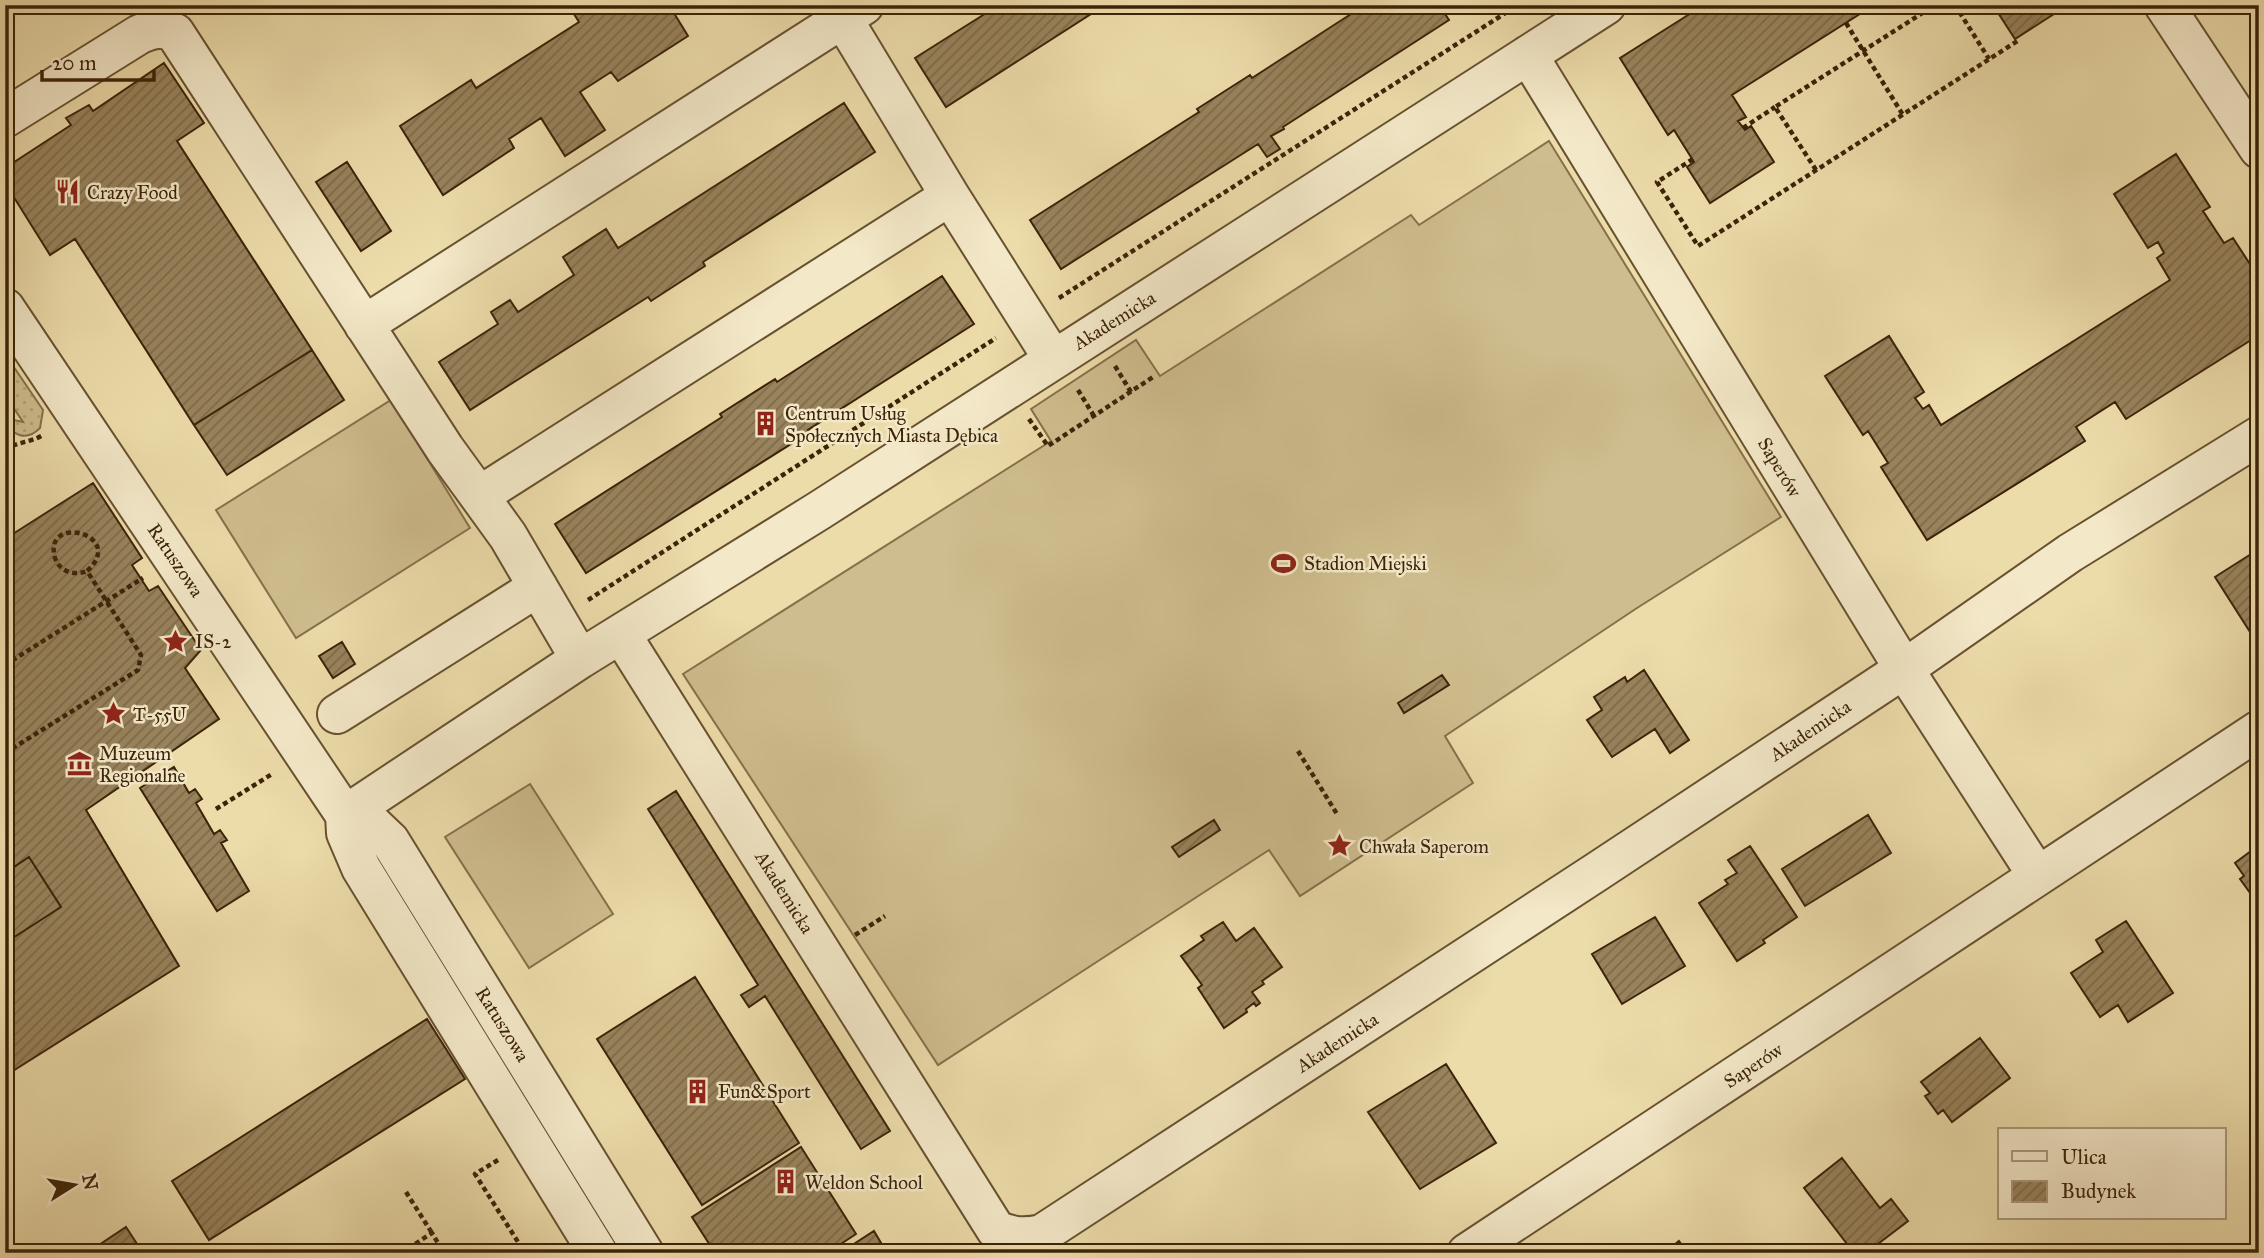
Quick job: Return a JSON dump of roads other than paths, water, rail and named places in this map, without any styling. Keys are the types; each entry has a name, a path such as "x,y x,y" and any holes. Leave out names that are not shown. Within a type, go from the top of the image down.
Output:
{"street":[{"name":"Akademicka","path":"345,815 580,659 820,510 1065,373 1528,55 1606,5"},
{"path":"2164,5 2259,149"},
{"path":"365,325 853,12 950,196 1065,373"},
{"path":"5,118 140,34 160,28 175,33 445,449 508,536 580,659"},
{"name":"Saperów","path":"1528,55 1904,669 2037,875"},
{"path":"479,496 950,196"},
{"name":"Ratuszowa","path":"5,308 345,815 346,833 361,868 598,1253"},
{"name":"Akademicka","path":"621,634 825,954 996,1230 1012,1237 1028,1237 1042,1234 1587,879 1904,669 2070,553 2259,436"},
{"path":"337,714 538,587"},
{"name":"Saperów","path":"1468,1253 2259,730"},
{"name":"Ratuszowa","path":"345,815 369,821 390,841 644,1253"}],"place":[{"name":"Crazy Food","path":"67,192"},
{"name":"Centrum Usług Społecznych Miasta Dębica","path":"765,424"},
{"name":"Stadion Miejski","path":"1284,563"},
{"name":"IS-2","path":"175,641"},
{"name":"T-55U","path":"113,714"},
{"name":"Muzeum Regionalne","path":"79,764"},
{"name":"Chwała Saperom","path":"1339,846"},
{"name":"Fun&Sport","path":"698,1091"},
{"name":"Weldon School","path":"785,1182"}]}
